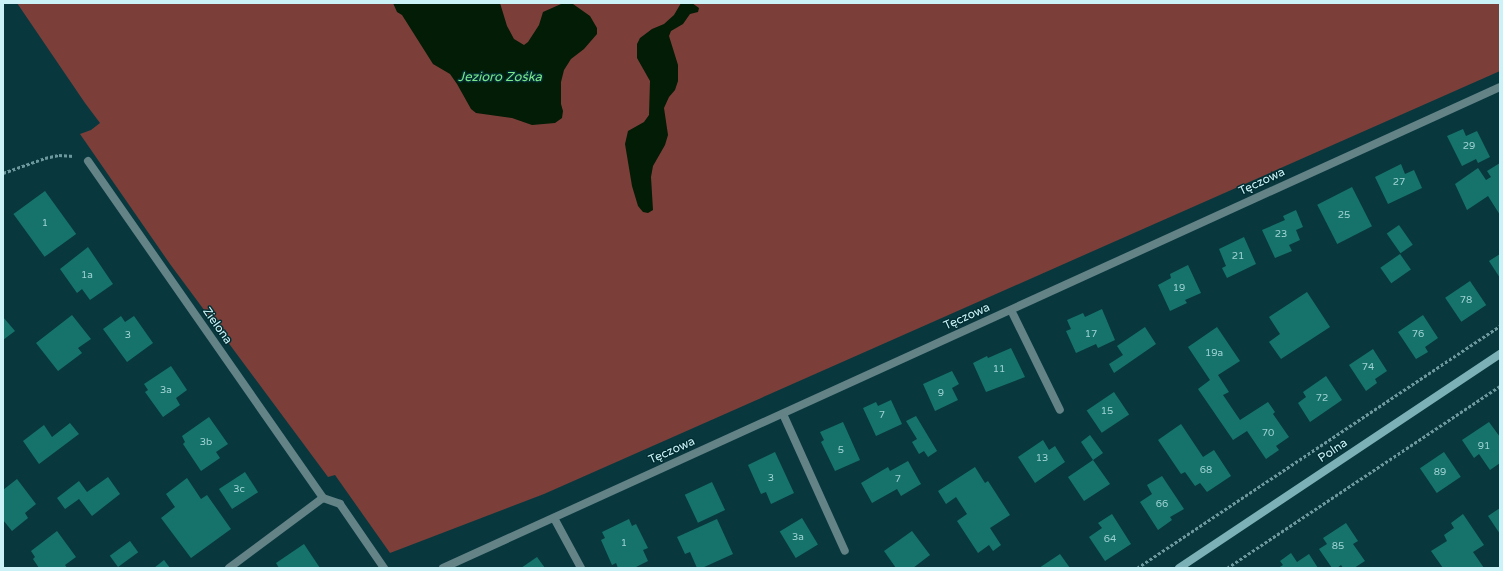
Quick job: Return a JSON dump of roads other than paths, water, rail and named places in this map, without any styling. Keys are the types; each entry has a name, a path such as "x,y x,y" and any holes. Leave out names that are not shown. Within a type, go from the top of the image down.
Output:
{"street":[{"name":"Tęczowa","path":"443,568 1500,86"},
{"name":"Zielona","path":"88,161 322,498"},
{"path":"1011,310 1060,410"},
{"name":"Polna","path":"1179,568 1500,354"},
{"path":"783,414 845,551"},
{"path":"229,568 322,498 340,504 384,568"},
{"path":"554,518 581,568"}],"water":[{"name":"Jezioro Zośka","path":"393,3 500,3 507,26 514,39 524,45 528,42 539,25 543,12 561,4 573,4 590,16 597,28 597,34 584,49 571,59 564,70 561,82 562,118 555,123 532,125 512,118 476,113 471,109 450,74 433,64 402,15 397,12"},
{"path":"681,3 692,3 699,8 698,12 690,14 683,24 671,31 669,36 678,65 678,81 675,90 669,97 664,108 668,135 665,145 653,166 651,177 653,210 648,213 643,212 638,206 632,186 625,144 628,131 644,122 649,115 650,81 637,58 637,44 640,38 652,29 664,24 674,15"}]}
